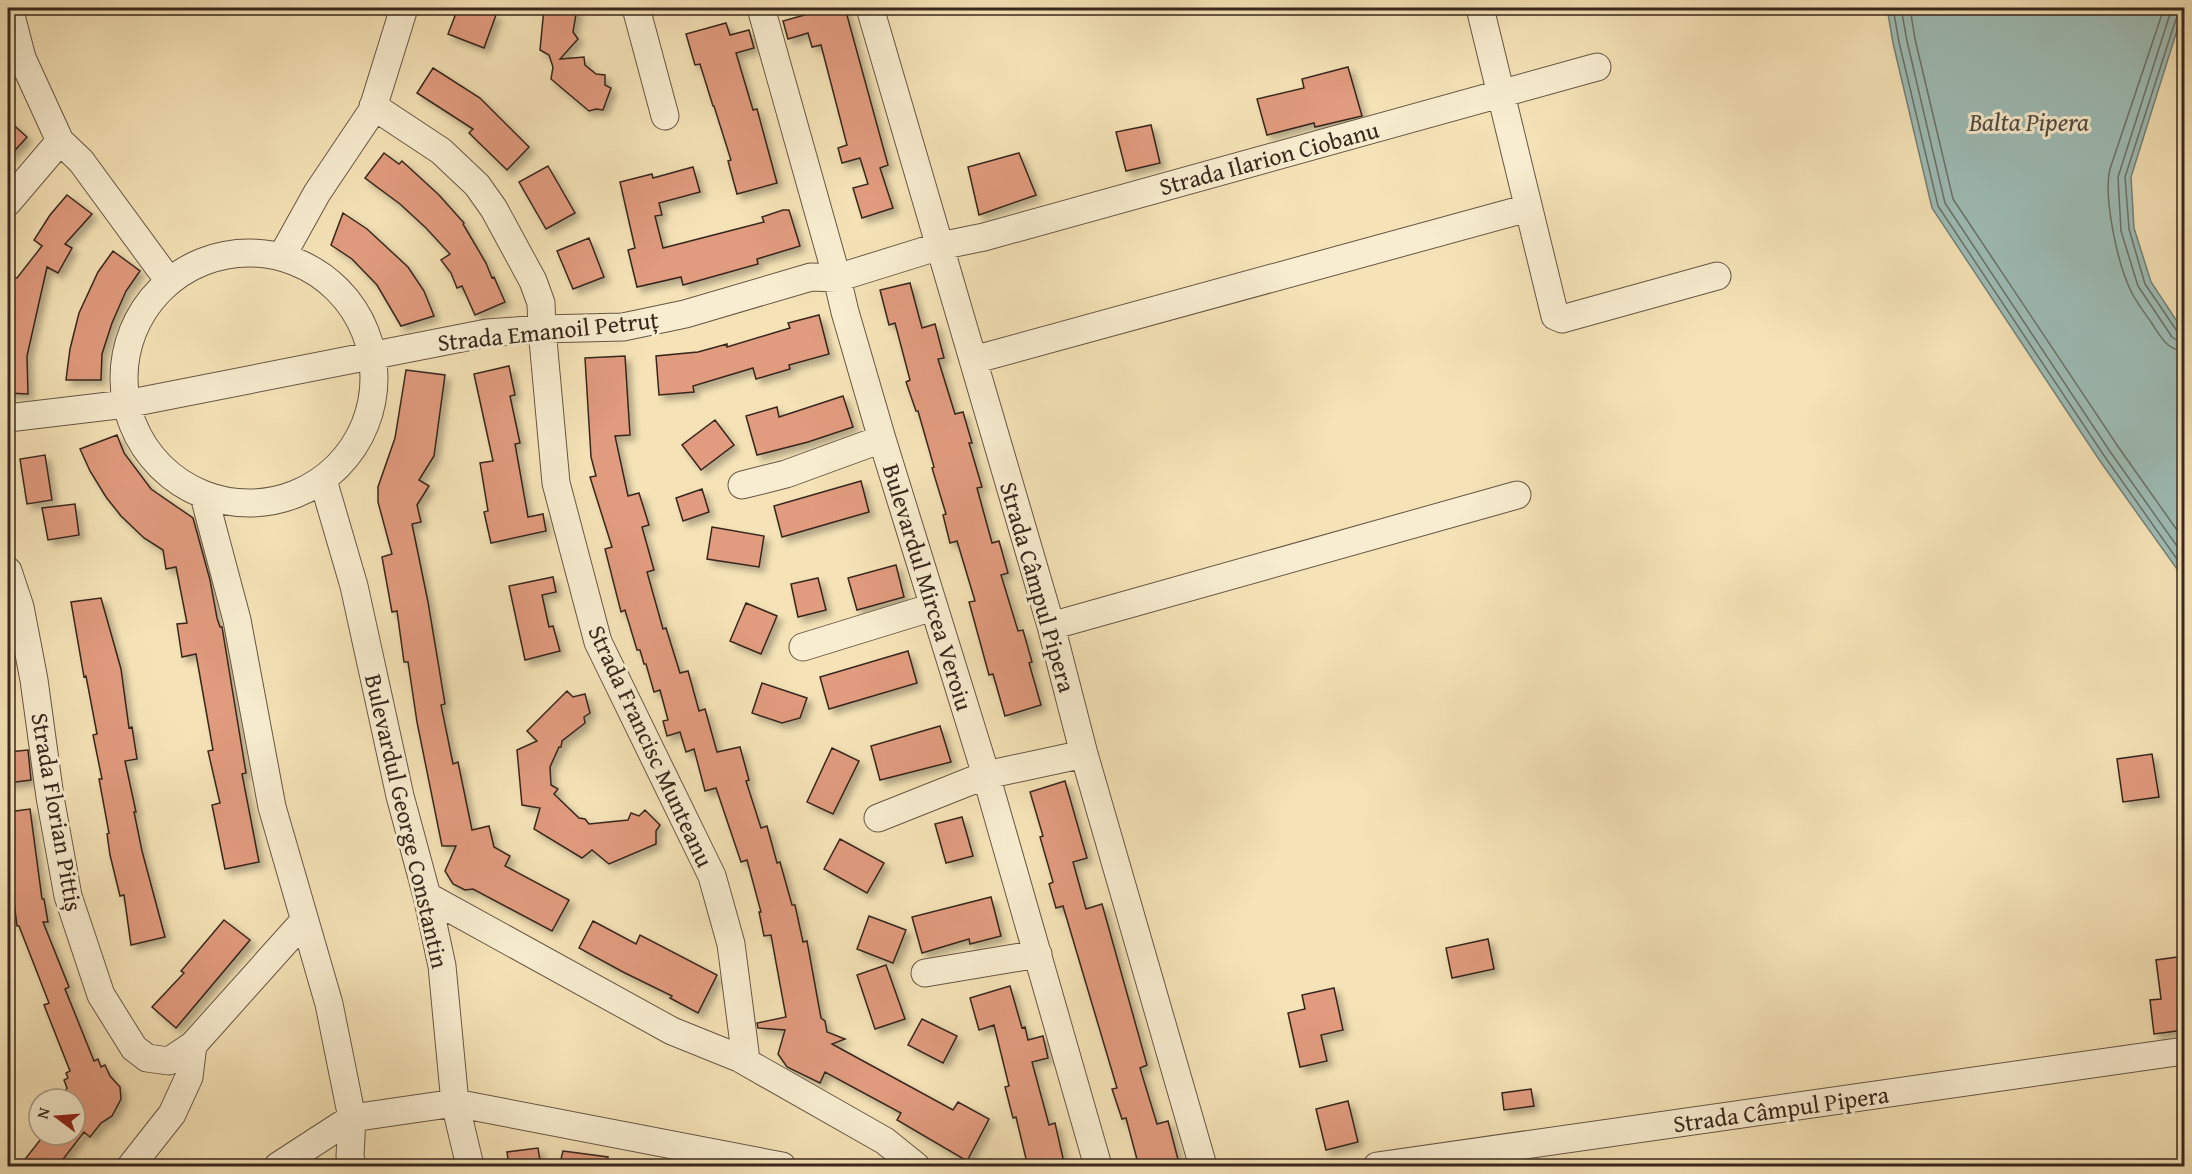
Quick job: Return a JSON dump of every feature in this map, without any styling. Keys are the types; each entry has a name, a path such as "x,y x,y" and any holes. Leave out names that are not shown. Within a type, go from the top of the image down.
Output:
{"street":[{"path":"9,8 22,58 60,141 81,161 169,281"},
{"path":"282,256 317,193 373,106 404,8"},
{"name":"Bulevardul Mircea Veroiu","path":"761,8 845,312 986,775 1098,1167"},
{"name":"Strada Câmpul Pipera","path":"870,8 1051,626 1084,754 1203,1167"},
{"path":"1480,8 1555,316 1558,319 1717,276"},
{"path":"632,10 665,116"},
{"name":"Strada Ilarion Ciobanu","path":"940,246 984,237 1597,67"},
{"name":"Strada Francisc Munteanu","path":"373,106 441,151 477,184 494,209 533,281 541,303 556,483 583,588 598,642 712,876 731,944 745,1052 739,1058"},
{"path":"8,202 60,141"},
{"path":"973,360 1528,208"},
{"name":"Strada Emanoil Petruț","path":"8,418 126,404 487,333 623,327 685,315 811,277 837,278 940,246"},
{"path":"252,252 282,256 314,270 341,292 361,321 372,354 374,389 366,424 349,455 323,480 286,499 245,504 204,496 182,485 156,463 145,450 133,429 126,404 123,370 130,336 146,306 169,281 194,265 222,255 252,252"},
{"path":"742,485 786,474 882,439"},
{"name":"Bulevardul George Constantin","path":"323,480 354,586 400,796 427,896 442,966 455,1103 470,1167"},
{"path":"1051,626 1517,495"},
{"path":"204,496 237,620 272,807 329,1004 351,1118 352,1167"},
{"name":"Strada Florian Pittiș","path":"8,571 20,607 34,680 50,797 68,896 101,995 135,1048 147,1058 169,1061 193,1045 304,921"},
{"path":"803,647 933,607"},
{"path":"878,819 986,775 1084,754"},
{"path":"427,896 672,1031 739,1058 885,1142 916,1167"},
{"path":"925,974 1038,954"},
{"path":"131,1167 172,1114 189,1077 193,1045"},
{"name":"Strada Câmpul Pipera","path":"1377,1167 2184,1051"},
{"path":"278,1167 351,1118 455,1103 744,1162 782,1167"}],"water":[{"name":"Balta Pipera","path":"1887,8 2184,8 2131,177 2134,228 2151,282 2184,332 2184,579 2100,461 1932,208 1893,43"}],"building":[{"path":"458,8 476,8 496,15 484,48 448,34"},
{"path":"544,8 577,8 573,32 578,39 560,59 584,57 585,65 596,74 605,75 605,85 611,88 603,110 589,111 551,79 553,67 549,55 540,50"},
{"path":"829,8 845,8 888,165 880,168 893,208 862,218 853,188 868,184 860,158 842,163 838,148 847,145 821,45 812,47 808,33 788,39 783,21"},
{"path":"726,23 730,35 749,30 754,48 736,53 753,110 757,109 777,183 737,194 728,161 731,160 714,106 700,64 695,65 686,34"},
{"path":"1348,67 1362,116 1315,127 1314,123 1267,135 1257,99 1304,88 1302,79"},
{"path":"433,68 480,98 529,147 507,170 469,133 473,129 417,93"},
{"path":"8,120 27,137 8,158"},
{"path":"1151,125 1160,163 1126,171 1116,132"},
{"path":"384,153 399,164 402,161 439,195 464,223 505,302 475,315 462,286 457,288 451,273 441,260 450,254 400,204 365,178"},
{"path":"1019,153 1036,195 979,215 968,167"},
{"path":"548,166 575,213 546,229 519,182"},
{"path":"693,167 700,192 659,203 662,215 655,216 663,248 764,222 762,217 783,210 789,210 800,246 757,259 758,264 683,285 681,277 637,287 628,250 635,248 620,182 652,174 653,178"},
{"path":"67,195 92,214 65,244 72,248 58,273 47,267 27,356 28,394 8,393 8,327 13,300 8,298 8,294 12,277 17,278 42,246 34,240 50,215"},
{"path":"343,213 367,229 408,267 424,291 434,316 401,326 377,285 352,259 331,245"},
{"path":"589,238 604,277 573,289 557,251"},
{"path":"113,251 140,271 126,291 112,323 102,354 101,380 66,380 70,349 79,313 98,272"},
{"path":"910,283 922,328 935,324 944,358 938,359 955,414 963,412 982,487 977,488 992,543 999,541 1008,573 1001,575 1018,631 1023,630 1032,662 1029,663 1041,705 1005,716 993,674 989,675 969,602 975,601 957,541 950,543 943,515 946,514 932,468 934,467 918,411 916,411 906,382 910,380 895,323 889,325 880,290"},
{"path":"819,315 829,354 789,365 790,369 756,379 753,368 693,386 694,392 659,395 656,356 698,352 727,344 727,347 790,328 788,323"},
{"path":"625,356 630,435 615,436 628,496 639,493 649,525 642,527 654,570 647,572 663,629 666,628 680,673 688,671 699,711 705,709 717,752 740,747 749,780 746,781 761,828 767,826 777,863 780,862 792,905 795,905 803,942 807,941 821,1018 825,1021 827,1032 845,1039 832,1044 953,1110 958,1102 989,1119 967,1161 897,1120 901,1113 825,1072 820,1083 787,1067 778,1054 785,1030 758,1028 757,1023 786,1017 771,935 764,936 759,912 761,912 747,860 741,862 716,788 705,791 694,749 686,752 680,732 667,736 663,721 668,720 660,690 654,692 646,664 644,664 640,650 637,650 625,610 621,612 605,549 612,547 590,477 596,476 591,457 585,358"},
{"path":"509,366 515,395 510,396 520,443 515,444 528,517 543,514 546,531 491,543 484,512 488,511 480,463 493,461 474,374"},
{"path":"406,370 445,375 434,456 419,480 429,486 417,505 421,522 412,524 428,602 445,704 441,705 453,764 458,762 472,830 489,826 494,847 510,856 505,866 569,900 552,931 473,889 465,890 453,884 445,871 456,846 442,846 417,722 408,662 404,662 397,611 392,612 382,557 392,554 378,502 378,487 395,438"},
{"path":"843,396 853,427 757,455 746,416 777,407 779,417"},
{"path":"715,420 734,445 701,470 682,445"},
{"path":"117,435 124,453 151,489 193,518 210,580 217,618 222,627 246,773 242,774 259,862 225,869 212,805 220,803 208,751 213,750 196,654 182,657 177,624 187,623 176,567 166,569 163,550 144,538 121,516 90,471 80,449"},
{"path":"45,455 52,500 27,504 20,459"},
{"path":"861,481 869,512 782,537 774,506"},
{"path":"702,489 709,512 683,521 676,498"},
{"path":"75,504 79,535 48,540 42,508"},
{"path":"712,527 764,536 759,567 707,559"},
{"path":"896,565 904,597 857,610 848,578"},
{"path":"553,577 556,592 542,595 549,627 553,626 560,651 525,660 509,586"},
{"path":"818,578 826,610 798,617 791,584"},
{"path":"101,598 121,669 129,728 132,727 137,759 125,761 136,812 134,812 165,937 131,945 124,895 120,896 110,855 107,834 109,833 99,779 102,779 93,735 97,734 71,602"},
{"path":"746,603 777,616 761,654 730,641"},
{"path":"908,651 917,683 829,709 820,677"},
{"path":"762,683 807,698 800,718 782,723 752,713"},
{"path":"567,691 573,697 585,694 590,713 584,717 585,723 562,741 550,767 551,785 558,789 554,794 579,818 585,819 589,824 628,820 631,813 639,816 645,810 660,825 656,831 656,844 609,864 592,850 582,858 534,829 540,808 522,805 517,750 537,741 527,731"},
{"path":"940,726 951,762 880,780 871,746"},
{"path":"832,748 859,761 833,814 807,802"},
{"path":"28,750 31,780 8,783 8,752"},
{"path":"2152,754 2159,797 2123,802 2117,759"},
{"path":"1065,781 1087,858 1073,862 1086,909 1102,904 1147,1065 1140,1068 1157,1124 1168,1121 1180,1167 1139,1167 1126,1118 1122,1119 1112,1089 1117,1088 1063,906 1056,908 1049,884 1053,882 1040,837 1043,836 1030,792"},
{"path":"30,809 42,899 44,899 48,922 43,922 69,987 65,989 94,1061 98,1059 101,1067 105,1065 110,1076 120,1087 121,1099 112,1116 101,1123 90,1137 87,1134 87,1087 67,1087 64,1080 68,1078 66,1073 70,1071 44,1005 49,1003 19,926 17,926 12,886 8,887 8,812"},
{"path":"962,817 973,856 946,863 935,824"},
{"path":"840,839 884,863 867,893 824,869"},
{"path":"991,897 1001,936 970,944 969,939 922,953 912,917"},
{"path":"869,916 906,930 893,963 857,949"},
{"path":"224,920 250,940 176,1028 152,1007 184,973 181,971"},
{"path":"593,921 636,944 640,935 717,975 698,1013 670,998 672,996 579,948"},
{"path":"1488,939 1494,969 1452,978 1446,948"},
{"path":"2184,956 2184,1030 2154,1034 2150,1000 2161,999 2156,960"},
{"path":"886,965 905,1019 875,1029 857,975"},
{"path":"1010,986 1022,1028 1025,1027 1028,1040 1043,1036 1048,1058 1032,1062 1049,1125 1055,1123 1065,1167 1028,1167 1016,1117 1013,1118 1005,1087 1009,1086 994,1025 979,1030 970,998"},
{"path":"1334,988 1343,1030 1321,1035 1327,1061 1300,1067 1288,1013 1305,1009 1302,995"},
{"path":"922,1019 957,1036 943,1063 908,1045"},
{"path":"1531,1089 1534,1106 1504,1110 1502,1093"},
{"path":"1348,1101 1358,1142 1326,1150 1316,1109"},
{"path":"35,1147 72,1147 57,1167 19,1167"},
{"path":"538,1148 541,1167 509,1167 507,1152"},
{"path":"563,1151 608,1157 607,1167 559,1167"}]}
